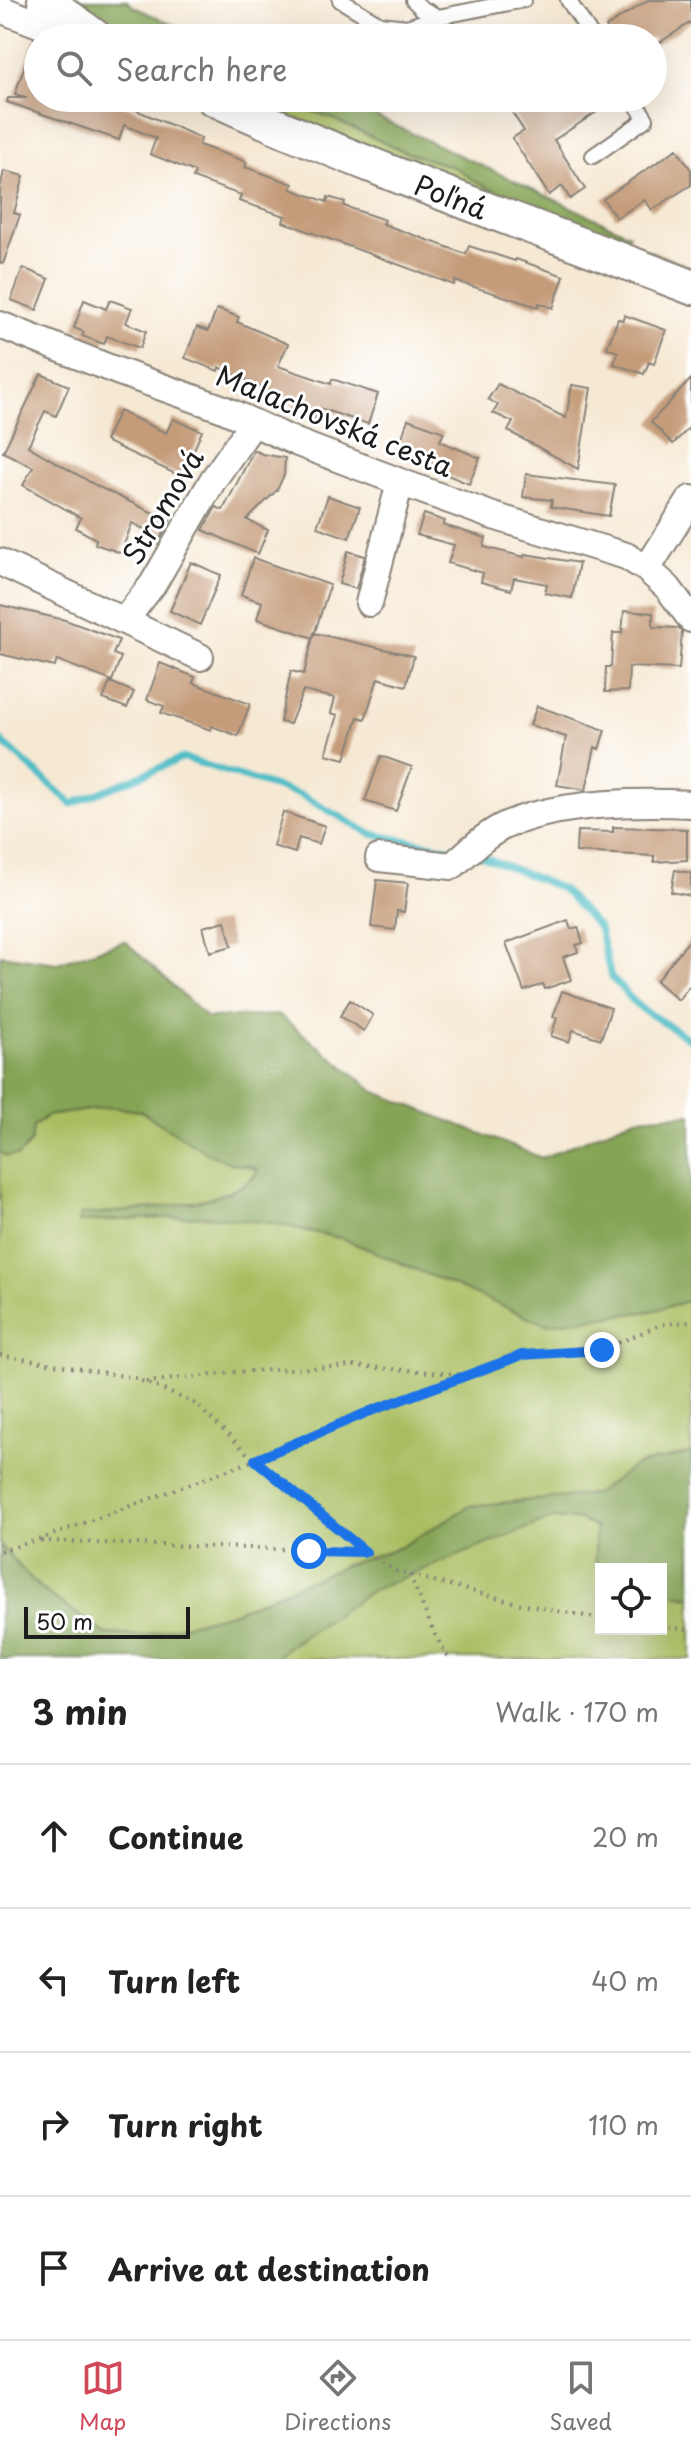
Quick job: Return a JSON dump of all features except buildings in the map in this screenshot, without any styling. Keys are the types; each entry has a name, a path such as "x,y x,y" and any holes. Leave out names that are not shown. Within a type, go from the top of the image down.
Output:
{"street":[{"path":"45,0 77,24"},
{"path":"0,9 39,24"},
{"name":"Poľná","path":"243,112 401,177 691,287"},
{"name":"Malachovská cesta","path":"0,325 221,408 400,482 493,516 626,556 668,588 691,619"},
{"name":"Stromová","path":"124,621 153,584 213,480 253,423"},
{"path":"369,603 400,482"},
{"path":"647,569 691,499"},
{"path":"0,562 200,657"},
{"path":"379,858 452,866 505,826 546,812 691,804"}],"lane":[{"path":"340,0 380,24"},
{"path":"413,0 438,17"},
{"path":"416,24 524,0"},
{"path":"568,0 584,24"},
{"path":"593,156 646,119 641,112"}],"path":[{"path":"0,1551 38,1540 255,1460 368,1412 522,1355 602,1350 660,1325 691,1321"},
{"path":"0,1355 21,1356 144,1382 196,1404 255,1460 366,1552 396,1571 521,1604 595,1618"},
{"path":"144,1382 248,1371 355,1366 471,1375"},
{"path":"38,1540 366,1552"},
{"path":"410,1575 434,1633 449,1659"},
{"path":"667,1627 691,1630"}],"green space":[{"path":"69,0 126,0 134,7 172,24 106,24"},
{"path":"280,112 314,112 331,118 405,152 456,168 506,196 691,267 691,272"},
{"path":"314,112 366,112 629,234 625,241 506,196 456,168 405,152"},
{"path":"125,941 207,1018 279,1015 376,1092 542,1158 636,1118 691,1114 691,1300 652,1311 545,1324 344,1239 272,1223 205,1216 78,1222 81,1215 149,1209 205,1199 229,1192 247,1182 258,1170 211,1155 140,1111 110,1107 46,1116 33,1127 31,1142 18,1156 6,1156 0,1152 0,955 57,963"},
{"path":"110,1107 140,1111 211,1155 258,1170 247,1182 229,1192 205,1199 149,1209 81,1215 78,1222 205,1216 272,1223 344,1239 545,1324 652,1311 691,1300 691,1453 636,1465 595,1494 470,1506 401,1547 349,1564 231,1613 142,1636 106,1634 41,1589 0,1546 0,1152 6,1156 31,1142 33,1127 46,1116"},
{"path":"691,1453 691,1597 667,1592 667,1563 597,1563 595,1527 580,1520 552,1518 372,1590 286,1648 276,1659 0,1659 0,1546 41,1589 106,1634 142,1636 231,1613 349,1564 401,1547 470,1506 595,1494 636,1465"},
{"path":"552,1518 580,1520 595,1527 595,1635 667,1635 667,1592 691,1597 691,1659 276,1659 286,1648 372,1590"}],"waterway":[{"path":"0,740 72,804 183,758 301,795 371,834 459,850"},
{"path":"475,853 562,889 599,928 611,977 639,1007 691,1040"}],"route":[{"path":"309,1551 366,1552 255,1460 368,1412 522,1355 602,1350"}]}
